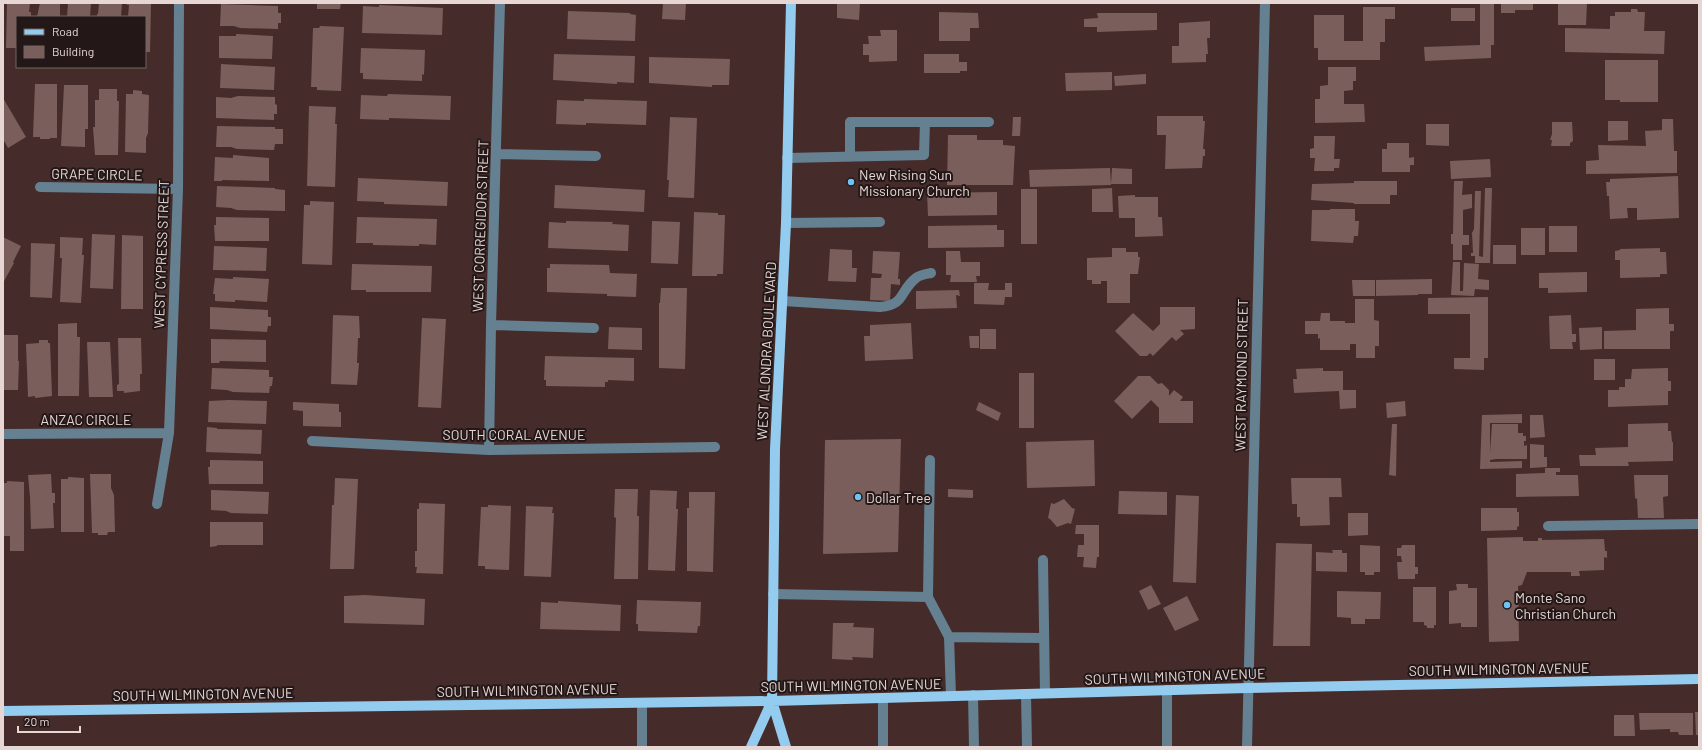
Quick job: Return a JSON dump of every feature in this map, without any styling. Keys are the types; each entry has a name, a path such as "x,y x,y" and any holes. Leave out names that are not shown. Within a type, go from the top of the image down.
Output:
{"main road":[{"name":"WEST ALONDRA BOULEVARD","path":"786,747 772,701 775,449 786,223 791,3"},
{"name":"SOUTH WILMINGTON AVENUE","path":"3,711 772,701 1248,688 1699,679"},
{"name":"WEST ALONDRA BOULEVARD","path":"751,747 772,701"}],"street":[{"name":"WEST CYPRESS STREET","path":"157,504 169,433 178,189 179,3"},
{"name":"WEST CORREGIDOR STREET","path":"489,450 500,3"},
{"name":"WEST RAYMOND STREET","path":"1247,747 1265,3"},
{"path":"850,157 850,122 989,122"},
{"path":"787,158 924,155 925,122"},
{"path":"496,154 596,156"},
{"name":"GRAPE CIRCLE","path":"40,187 178,189"},
{"path":"786,223 880,222"},
{"path":"783,301 880,307 892,306 900,300 916,278 931,273"},
{"path":"491,325 594,328"},
{"name":"ANZAC CIRCLE","path":"3,434 169,433"},
{"name":"SOUTH CORAL AVENUE","path":"312,441 489,450 716,447"},
{"path":"930,460 928,597 949,637 951,696"},
{"path":"1548,526 1699,524"},
{"path":"1044,560 1045,693"},
{"path":"773,594 928,597"},
{"path":"949,637 1044,638"},
{"path":"1167,690 1167,747"},
{"path":"1026,694 1027,747"},
{"path":"973,696 974,747"},
{"path":"883,698 883,747"},
{"path":"642,703 642,747"}],"building":[{"path":"7,3 30,3 29,12 31,12 31,16 16,16 16,48 6,48"},
{"path":"40,3 60,3 60,16 37,16"},
{"path":"68,3 91,3 90,16 67,16"},
{"path":"99,3 122,3 121,16 97,16"},
{"path":"127,3 151,3 150,52 146,52 146,16 128,16 129,5 127,5"},
{"path":"317,3 341,3 340,9 317,9"},
{"path":"663,3 686,3 685,20 662,19"},
{"path":"837,3 860,3 859,20 837,18"},
{"path":"1480,3 1494,3 1494,45 1491,45 1491,58 1425,61 1424,47 1480,45"},
{"path":"1501,3 1533,3 1533,10 1515,10 1515,13 1501,13"},
{"path":"1558,3 1587,3 1586,25 1558,25"},
{"path":"221,4 278,6 278,13 281,13 281,23 278,23 278,29 220,26"},
{"path":"379,5 443,8 442,35 362,33 363,6 379,7"},
{"path":"1363,7 1395,7 1395,19 1385,19 1385,42 1380,42 1380,60 1318,60 1318,48 1314,48 1314,15 1344,15 1344,41 1363,41"},
{"path":"1451,8 1475,8 1475,21 1451,21"},
{"path":"1631,9 1637,9 1638,12 1645,12 1644,31 1665,31 1664,54 1565,52 1565,28 1610,29 1610,16 1615,16 1615,12 1631,12"},
{"path":"568,11 630,13 636,15 635,41 567,39"},
{"path":"939,12 978,13 979,28 970,28 970,41 939,41"},
{"path":"1097,13 1157,13 1157,30 1097,32 1097,27 1084,27 1084,19 1098,18"},
{"path":"1210,21 1210,38 1207,38 1208,54 1206,54 1206,62 1172,63 1172,46 1179,46 1179,23"},
{"path":"320,26 344,27 341,91 317,90 317,87 311,87 313,28 319,28"},
{"path":"880,30 897,30 897,61 869,62 869,55 863,55 863,44 869,44 868,36 881,36"},
{"path":"236,34 273,36 272,59 219,58 219,36 236,36"},
{"path":"361,48 425,50 424,75 422,74 422,81 363,79 363,73 360,73"},
{"path":"554,54 635,56 634,83 617,82 617,84 553,80"},
{"path":"924,54 959,54 959,62 967,62 967,71 960,71 960,73 924,73"},
{"path":"649,57 730,59 729,85 712,85 712,87 649,83"},
{"path":"1605,60 1658,60 1658,102 1620,102 1620,100 1605,100"},
{"path":"221,64 275,67 274,90 220,88"},
{"path":"1328,67 1356,67 1356,81 1353,81 1353,90 1344,91 1344,104 1364,104 1365,122 1315,123 1315,99 1320,99 1320,86 1328,85"},
{"path":"1112,72 1112,90 1066,91 1065,73"},
{"path":"1146,74 1146,84 1115,86 1114,76"},
{"path":"35,84 57,84 57,138 40,139 40,137 33,137"},
{"path":"64,85 88,85 88,129 85,129 85,147 61,146"},
{"path":"99,89 117,89 117,101 119,101 118,155 95,155 93,127 95,127 95,100 99,100"},
{"path":"133,90 142,91 142,94 149,95 146,153 125,152 126,94 133,94"},
{"path":"388,94 451,96 450,120 389,118 389,120 360,119 361,95 387,96"},
{"path":"238,96 275,97 277,114 274,114 274,120 216,118 216,97 231,98"},
{"path":"3,98 26,137 8,148 3,139"},
{"path":"584,99 647,101 646,125 586,123 586,125 556,124 557,100 584,101"},
{"path":"309,106 336,107 335,124 337,124 335,187 307,186"},
{"path":"1157,116 1203,116 1203,121 1205,121 1203,149 1205,149 1205,156 1203,156 1202,168 1165,169 1166,135 1157,135"},
{"path":"670,117 697,118 694,198 668,197 669,180 667,180"},
{"path":"1013,117 1021,117 1020,136 1012,136"},
{"path":"1662,119 1673,119 1674,151 1677,151 1677,173 1586,174 1586,161 1599,160 1598,145 1646,146 1645,131 1662,130"},
{"path":"1608,121 1628,121 1628,140 1608,141"},
{"path":"1552,122 1572,122 1573,141 1570,143 1570,146 1551,146 1552,140 1550,140 1552,134"},
{"path":"1426,124 1449,124 1449,146 1426,145"},
{"path":"217,126 275,127 275,129 283,129 283,144 275,144 274,150 216,147"},
{"path":"948,135 977,135 977,140 1003,140 1003,145 1015,146 1013,185 947,185"},
{"path":"1314,136 1335,136 1334,159 1340,159 1339,168 1334,168 1334,171 1314,171 1315,158 1310,158 1310,149 1314,148"},
{"path":"1387,143 1409,143 1409,158 1414,157 1414,165 1410,165 1410,172 1382,172 1382,149 1387,149"},
{"path":"233,155 269,158 269,181 214,181 215,157 233,158"},
{"path":"1490,159 1491,177 1451,179 1450,161"},
{"path":"1110,168 1111,185 1030,187 1029,170"},
{"path":"1112,168 1132,169 1132,184 1111,184"},
{"path":"1678,176 1679,218 1637,220 1637,208 1627,208 1628,218 1610,219 1609,196 1607,196 1606,182 1610,182 1610,179"},
{"path":"358,178 448,182 447,206 384,204 384,202 357,201"},
{"path":"1354,181 1397,181 1397,195 1390,195 1390,204 1354,204 1311,200 1312,184 1354,183"},
{"path":"1454,181 1463,181 1462,195 1472,194 1472,208 1463,210 1463,235 1469,235 1469,245 1462,245 1462,260 1453,260 1453,244 1451,244 1451,234 1453,234"},
{"path":"555,185 645,190 644,212 554,208"},
{"path":"217,186 275,188 285,190 285,211 237,210 216,207"},
{"path":"1112,188 1113,212 1092,212 1092,189"},
{"path":"1485,188 1492,188 1490,263 1475,263 1475,256 1471,256 1471,253 1473,253 1472,233 1474,229 1475,191 1481,191 1479,256 1483,257"},
{"path":"1021,189 1037,189 1037,244 1021,244"},
{"path":"997,192 997,215 928,216 927,193"},
{"path":"1135,195 1135,197 1158,197 1158,217 1162,217 1163,236 1135,237 1135,218 1119,218 1118,196"},
{"path":"310,201 334,202 332,265 302,264 304,205 310,205"},
{"path":"1355,209 1355,221 1359,221 1358,236 1354,236 1353,243 1311,241 1312,210"},
{"path":"694,212 718,213 718,215 725,215 723,274 717,274 717,276 692,276"},
{"path":"216,217 269,218 269,241 215,241 214,225 216,225"},
{"path":"357,217 437,219 436,245 373,245 373,243 356,243"},
{"path":"566,221 613,222 612,224 629,225 628,251 548,248 549,222 566,223"},
{"path":"652,221 680,222 678,264 651,263"},
{"path":"997,225 997,230 1004,230 1004,247 928,248 928,226"},
{"path":"1549,226 1577,226 1577,252 1549,252"},
{"path":"1521,228 1545,228 1545,255 1521,255"},
{"path":"92,234 115,235 113,289 90,288"},
{"path":"122,235 143,236 143,309 121,309"},
{"path":"3,237 21,246 3,283"},
{"path":"60,237 83,238 82,255 84,255 81,303 60,302 62,258 60,258"},
{"path":"31,243 55,244 52,298 30,297"},
{"path":"1493,245 1516,245 1516,264 1493,264"},
{"path":"214,246 267,248 266,271 213,270"},
{"path":"1112,248 1126,248 1126,252 1138,252 1138,257 1140,257 1138,274 1130,274 1130,303 1107,303 1107,281 1101,281 1101,284 1092,284 1092,280 1087,280 1087,258 1112,257"},
{"path":"1660,248 1660,252 1666,252 1667,274 1660,274 1660,277 1620,278 1620,260 1615,260 1615,251 1620,249"},
{"path":"830,249 852,250 852,268 857,268 856,282 828,281"},
{"path":"873,251 900,252 898,279 900,279 900,285 891,284 890,301 870,300 871,278 881,278 882,274 872,273"},
{"path":"946,251 960,251 961,262 980,262 980,276 976,276 977,282 950,282 951,275 946,275"},
{"path":"1453,262 1460,262 1460,291 1463,291 1464,263 1479,264 1478,279 1489,280 1489,290 1475,289 1474,296 1451,295"},
{"path":"352,264 432,266 431,292 366,292 366,290 351,290"},
{"path":"550,264 609,265 610,273 637,274 636,297 607,296 607,294 547,292 547,268 550,268"},
{"path":"1587,272 1587,292 1548,293 1548,288 1539,288 1539,273"},
{"path":"233,277 269,279 267,302 235,300 235,302 215,301 215,294 213,294 215,278 233,279"},
{"path":"1432,279 1432,294 1376,296 1376,280"},
{"path":"1352,280 1375,280 1375,296 1353,296"},
{"path":"974,283 989,283 988,290 1005,290 1005,283 1012,283 1012,297 1005,297 1004,305 974,304"},
{"path":"661,288 687,288 685,369 659,368 659,303"},
{"path":"959,290 960,296 956,295 957,308 916,309 916,291"},
{"path":"1488,297 1488,358 1484,358 1484,370 1454,369 1454,358 1470,358 1470,314 1428,314 1428,298"},
{"path":"1355,299 1374,299 1374,320 1379,321 1379,346 1375,346 1375,358 1356,358 1356,344 1350,344 1350,350 1320,350 1320,338 1318,339 1318,334 1305,334 1305,321 1320,321 1321,313 1330,313 1330,321 1355,323"},
{"path":"210,307 268,310 268,317 271,317 271,326 268,326 267,332 210,329"},
{"path":"1160,307 1195,307 1195,329 1180,330 1184,334 1176,341 1172,337 1153,356 1150,353 1147,356 1140,356 1115,331 1133,313 1153,331 1160,324"},
{"path":"1669,308 1669,324 1674,324 1674,331 1670,331 1670,349 1604,349 1604,331 1636,330 1636,309"},
{"path":"333,315 359,316 360,338 358,338 357,363 359,363 357,385 331,384"},
{"path":"1571,315 1572,334 1576,334 1576,342 1572,342 1573,349 1550,349 1549,316"},
{"path":"422,318 446,319 441,408 418,407"},
{"path":"77,323 77,337 80,337 79,396 58,396 58,324"},
{"path":"911,323 913,359 865,361 864,336 870,336 870,325"},
{"path":"609,327 642,328 642,350 608,349"},
{"path":"1602,327 1602,349 1580,350 1579,328"},
{"path":"980,329 996,329 996,349 980,349"},
{"path":"3,335 18,335 18,390 3,390"},
{"path":"969,336 979,336 979,348 970,348"},
{"path":"118,338 141,338 142,374 140,374 140,391 124,393 124,391 117,391 117,385 119,384"},
{"path":"211,339 266,340 266,362 220,361 219,363 211,363"},
{"path":"39,340 48,340 48,343 50,343 52,396 35,398 35,396 28,397 26,344 39,343"},
{"path":"87,342 110,342 113,397 89,397"},
{"path":"545,356 634,358 634,381 608,380 608,382 605,382 605,387 546,386 546,380 544,380"},
{"path":"1594,359 1615,359 1615,380 1594,380"},
{"path":"212,368 269,370 269,377 273,377 272,386 270,386 269,393 233,392 211,389"},
{"path":"1323,368 1323,371 1343,371 1343,390 1356,390 1356,408 1340,409 1339,391 1294,393 1293,379 1297,379 1296,369"},
{"path":"1668,368 1668,381 1671,381 1671,391 1668,391 1668,405 1608,407 1608,390 1619,390 1619,387 1625,387 1625,379 1631,379 1632,369"},
{"path":"1019,373 1034,373 1034,428 1019,428"},
{"path":"1138,376 1150,376 1158,384 1162,383 1169,390 1169,396 1174,390 1183,397 1180,401 1193,401 1193,423 1159,423 1159,408 1151,400 1132,419 1114,401"},
{"path":"209,401 267,401 266,424 208,422"},
{"path":"1405,401 1406,416 1387,418 1386,403"},
{"path":"293,402 339,404 339,412 341,412 341,427 303,426 303,411 293,410"},
{"path":"979,402 1001,413 998,421 976,410"},
{"path":"1522,414 1522,423 1490,423 1490,453 1492,424 1518,424 1518,433 1523,433 1523,436 1526,436 1524,446 1527,445 1527,459 1496,459 1490,460 1490,462 1522,461 1522,468 1480,469 1482,415"},
{"path":"1530,415 1543,415 1545,437 1530,438"},
{"path":"1668,423 1668,431 1671,431 1673,442 1673,461 1628,462 1629,466 1580,466 1579,455 1596,455 1595,448 1628,447 1628,424"},
{"path":"1392,424 1397,424 1396,476 1389,475"},
{"path":"207,427 217,429 262,430 261,454 206,452"},
{"path":"901,439 898,552 823,554 825,440"},
{"path":"1094,440 1095,486 1027,488 1026,442"},
{"path":"1530,444 1544,445 1544,457 1547,457 1547,467 1530,468"},
{"path":"210,460 263,461 263,484 209,484 208,467 210,467"},
{"path":"1545,468 1560,468 1560,472 1556,472 1556,475 1578,475 1579,496 1516,497 1516,474 1545,473"},
{"path":"51,474 52,493 55,493 55,503 53,503 54,528 31,529 28,475"},
{"path":"90,474 111,474 111,488 114,495 115,532 108,532 107,535 92,533"},
{"path":"1634,475 1668,475 1668,496 1663,497 1664,518 1638,518"},
{"path":"68,477 84,478 84,532 61,532 61,479 68,479"},
{"path":"335,478 358,479 354,569 330,569 332,505 334,505"},
{"path":"1291,478 1341,478 1342,497 1329,497 1330,525 1300,526 1300,517 1297,517 1297,504 1292,504"},
{"path":"7,481 24,482 24,551 10,551 10,536 3,536 3,483 7,483"},
{"path":"615,489 638,489 638,579 614,579 616,518 614,517"},
{"path":"948,489 973,490 973,498 948,497"},
{"path":"211,490 269,492 268,514 231,513 226,511 211,510"},
{"path":"650,490 677,491 676,509 678,509 675,571 648,570"},
{"path":"1119,491 1167,492 1167,515 1118,514"},
{"path":"689,492 715,492 713,572 687,571 687,508 689,508"},
{"path":"1176,495 1199,496 1196,583 1173,582"},
{"path":"1064,499 1072,508 1075,509 1071,524 1068,523 1057,527 1048,518 1051,503 1054,504"},
{"path":"419,503 445,504 443,574 416,573 417,567 415,567 415,551 417,551 417,509 419,509"},
{"path":"488,505 511,506 509,570 485,569 485,566 478,566 481,507 488,507"},
{"path":"526,506 553,507 551,577 524,576"},
{"path":"1481,508 1517,508 1517,512 1519,512 1519,526 1517,527 1517,530 1481,531"},
{"path":"1348,513 1368,513 1368,535 1348,536"},
{"path":"210,522 263,522 263,545 217,545 210,547"},
{"path":"1076,525 1099,525 1099,557 1097,557 1096,568 1083,567 1084,557 1077,557 1078,545 1084,545 1084,534 1075,534"},
{"path":"1523,537 1523,541 1538,541 1538,538 1542,538 1542,540 1604,539 1607,558 1604,557 1604,570 1579,571 1580,576 1571,576 1571,572 1527,572 1522,585 1518,586 1519,641 1489,642 1487,538"},
{"path":"1276,543 1312,544 1310,646 1273,646"},
{"path":"1360,545 1380,546 1380,572 1374,572 1374,575 1365,575 1365,572 1360,572"},
{"path":"1402,545 1415,545 1415,567 1418,567 1418,574 1415,574 1415,579 1398,579 1397,562 1402,562 1401,556 1397,556 1397,548 1401,548"},
{"path":"1332,550 1342,550 1342,553 1347,553 1347,572 1316,571 1316,552 1333,553"},
{"path":"1456,584 1468,584 1468,588 1477,588 1477,627 1461,627 1461,623 1449,624 1449,591 1457,590"},
{"path":"1151,585 1161,604 1148,610 1139,591"},
{"path":"1413,587 1436,587 1436,625 1434,625 1434,628 1427,628 1427,626 1424,625 1424,622 1413,622"},
{"path":"1337,591 1381,592 1380,619 1365,619 1365,624 1351,624 1351,618 1337,617"},
{"path":"365,595 425,599 424,625 344,623 344,596"},
{"path":"1187,596 1199,620 1175,631 1163,608"},
{"path":"637,600 701,602 700,626 698,626 697,633 638,631 638,624 636,624"},
{"path":"558,601 621,605 620,631 540,629 541,602 558,603"},
{"path":"833,623 854,623 853,627 874,628 873,658 852,657 853,660 832,659"},
{"path":"1695,712 1699,712 1699,735 1696,735"},
{"path":"1639,713 1693,713 1693,735 1679,735 1678,732 1670,732 1670,729 1640,730"},
{"path":"1614,715 1634,715 1635,736 1614,736"}],"place":[{"name":"New Rising Sun Missionary Church","path":"851,182"},
{"name":"Dollar Tree","path":"858,497"},
{"name":"Monte Sano Christian Church","path":"1507,605"}]}
